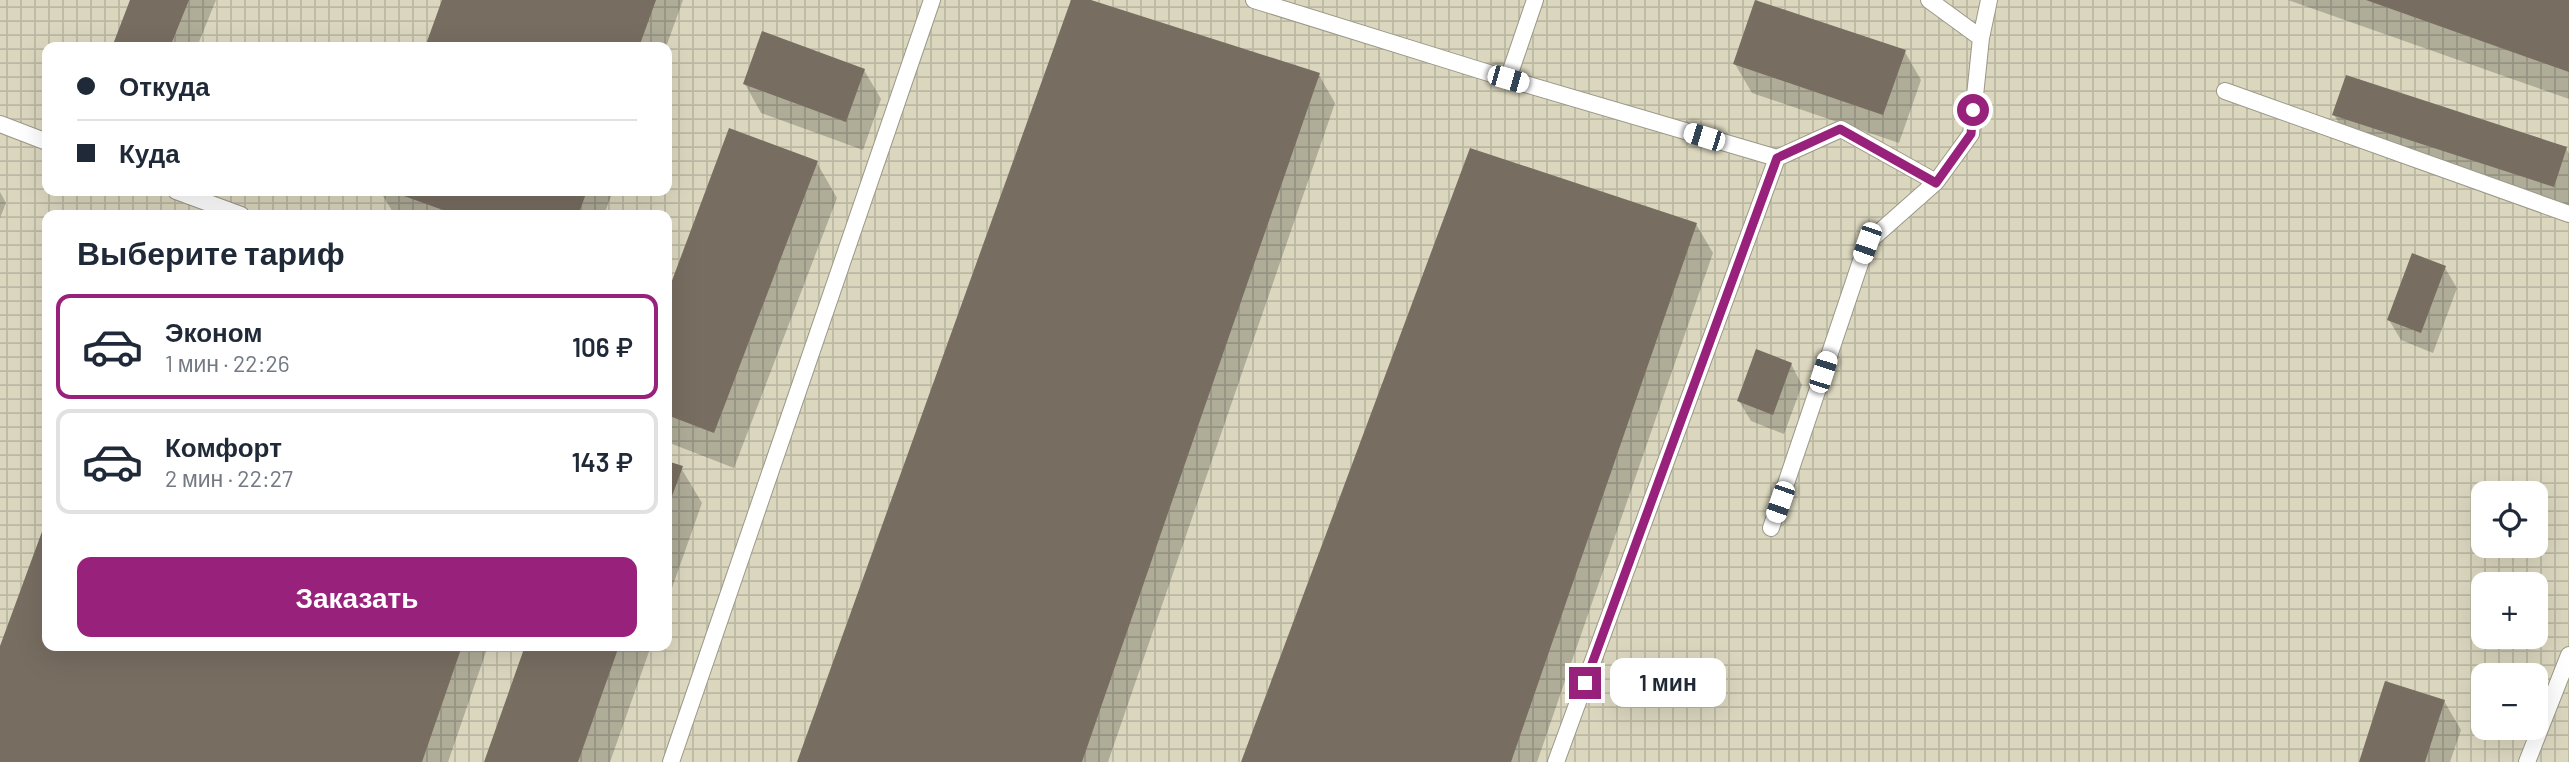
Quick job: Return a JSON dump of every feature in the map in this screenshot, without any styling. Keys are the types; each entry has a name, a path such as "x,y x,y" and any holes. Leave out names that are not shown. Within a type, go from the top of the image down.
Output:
{"lane":[{"path":"671,762 932,0"},
{"path":"1254,0 1280,4 1508,79 1777,158 1840,129 1936,183"},
{"path":"1508,79 1535,0"},
{"path":"1929,0 1981,38"},
{"path":"1771,528 1867,243 1936,183 1971,134 1981,38 1989,0"},
{"path":"2225,91 2569,214"},
{"path":"0,124 42,140"},
{"path":"1556,762 1777,158"},
{"path":"190,196 227,210"},
{"path":"2527,762 2569,655"}],"shaded area":[{"path":"0,0 2569,0 2569,762 0,762"}],"building":[{"path":"130,0 189,0 172,42 114,42"},
{"path":"442,0 656,0 641,42 427,42"},
{"path":"1071,0 1091,0 1320,73 1082,762 797,762"},
{"path":"1755,0 1906,50 1883,115 1733,64"},
{"path":"2366,0 2569,0 2569,72"},
{"path":"762,31 865,69 846,122 743,84"},
{"path":"2346,75 2567,147 2554,187 2332,115"},
{"path":"729,128 818,161 714,433 672,417 672,281"},
{"path":"1470,148 1697,223 1511,762 1241,762"},
{"path":"404,196 585,196 580,210 443,210"},
{"path":"2412,253 2446,266 2421,333 2387,320"},
{"path":"1756,349 1792,363 1773,415 1737,401"},
{"path":"672,463 683,466 672,496"},
{"path":"42,532 42,651 460,651 422,762 0,762 0,646"},
{"path":"523,651 617,651 578,762 484,762"},
{"path":"2385,681 2445,700 2425,762 2359,762"}],"route":[{"path":"1585,683 1777,158 1840,129 1936,183 1971,134 1973,110"}]}
